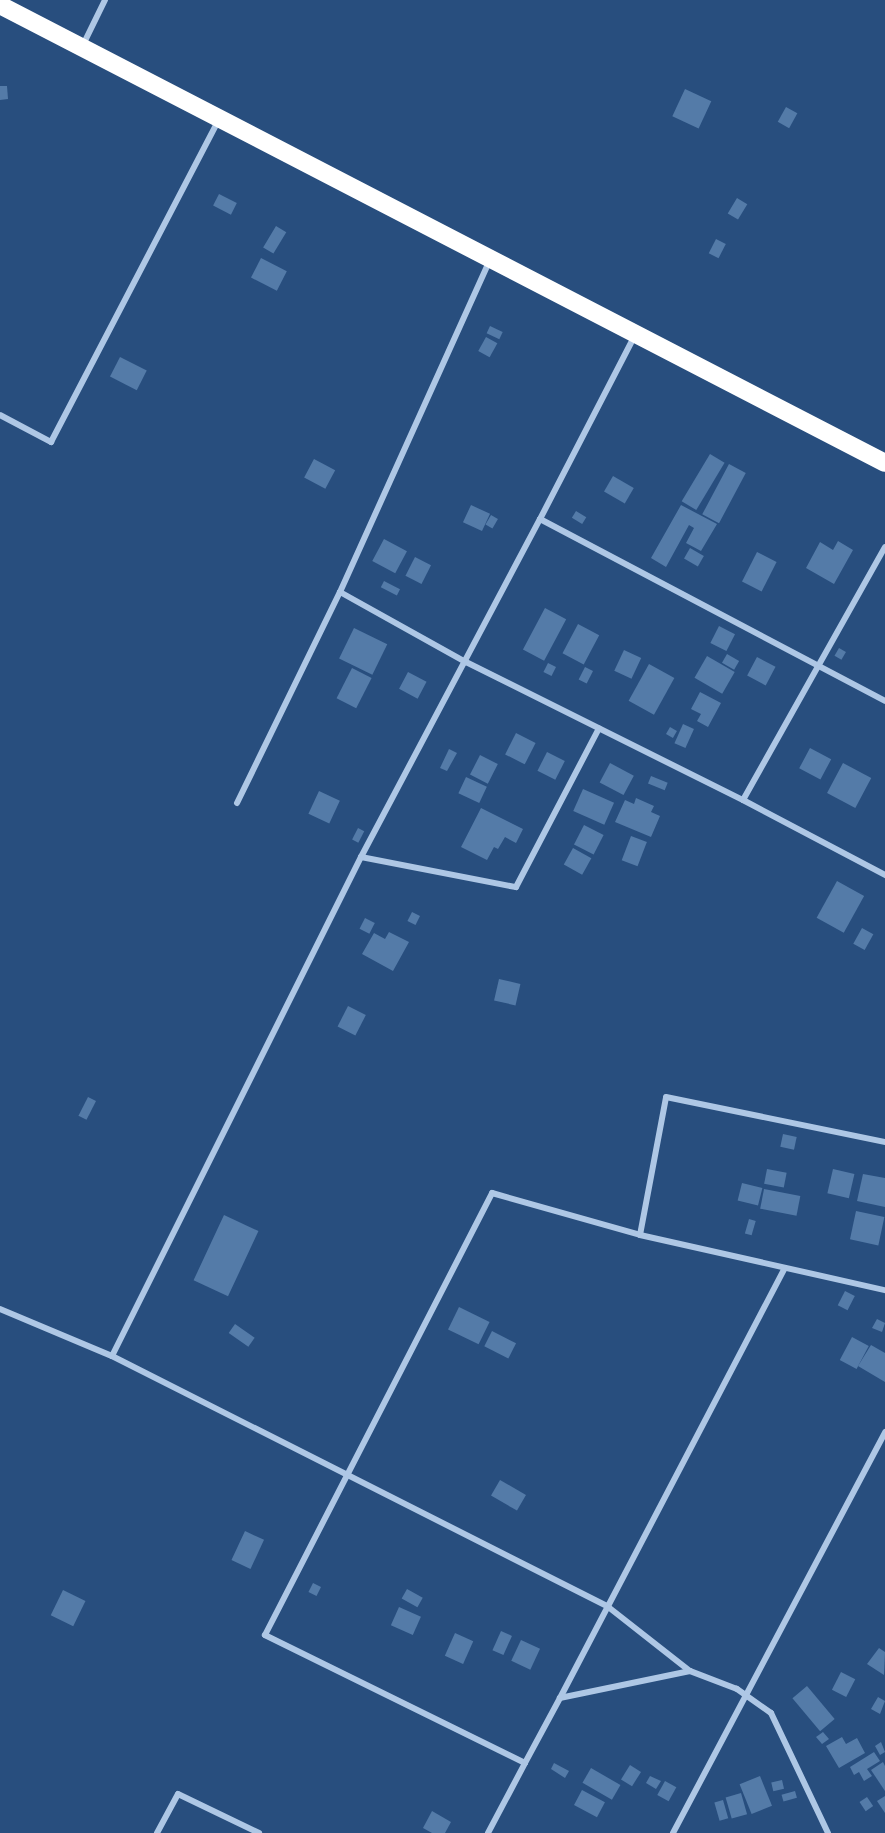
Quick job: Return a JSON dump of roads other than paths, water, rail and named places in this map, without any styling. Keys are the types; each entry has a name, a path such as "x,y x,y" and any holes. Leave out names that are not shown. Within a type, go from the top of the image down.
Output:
{"highway":[{"path":"0,5 885,463"}],"street":[{"path":"82,47 105,0"},
{"path":"0,416 51,442 220,118"},
{"path":"237,803 340,592 490,258"},
{"path":"112,1356 361,857 466,662 635,333"},
{"path":"540,519 885,701"},
{"path":"743,800 885,547"},
{"path":"340,592 466,662 743,800 885,875"},
{"path":"361,857 516,887 599,728"},
{"path":"640,1235 666,1097 885,1142"},
{"path":"525,1763 265,1635 349,1476 492,1193 640,1235 885,1290"},
{"path":"488,1833 785,1268"},
{"path":"0,1309 112,1356 607,1606 690,1671 737,1689 771,1713 828,1833"},
{"path":"673,1833 885,1432"},
{"path":"560,1698 690,1671"},
{"path":"157,1833 178,1794 259,1833"}]}
